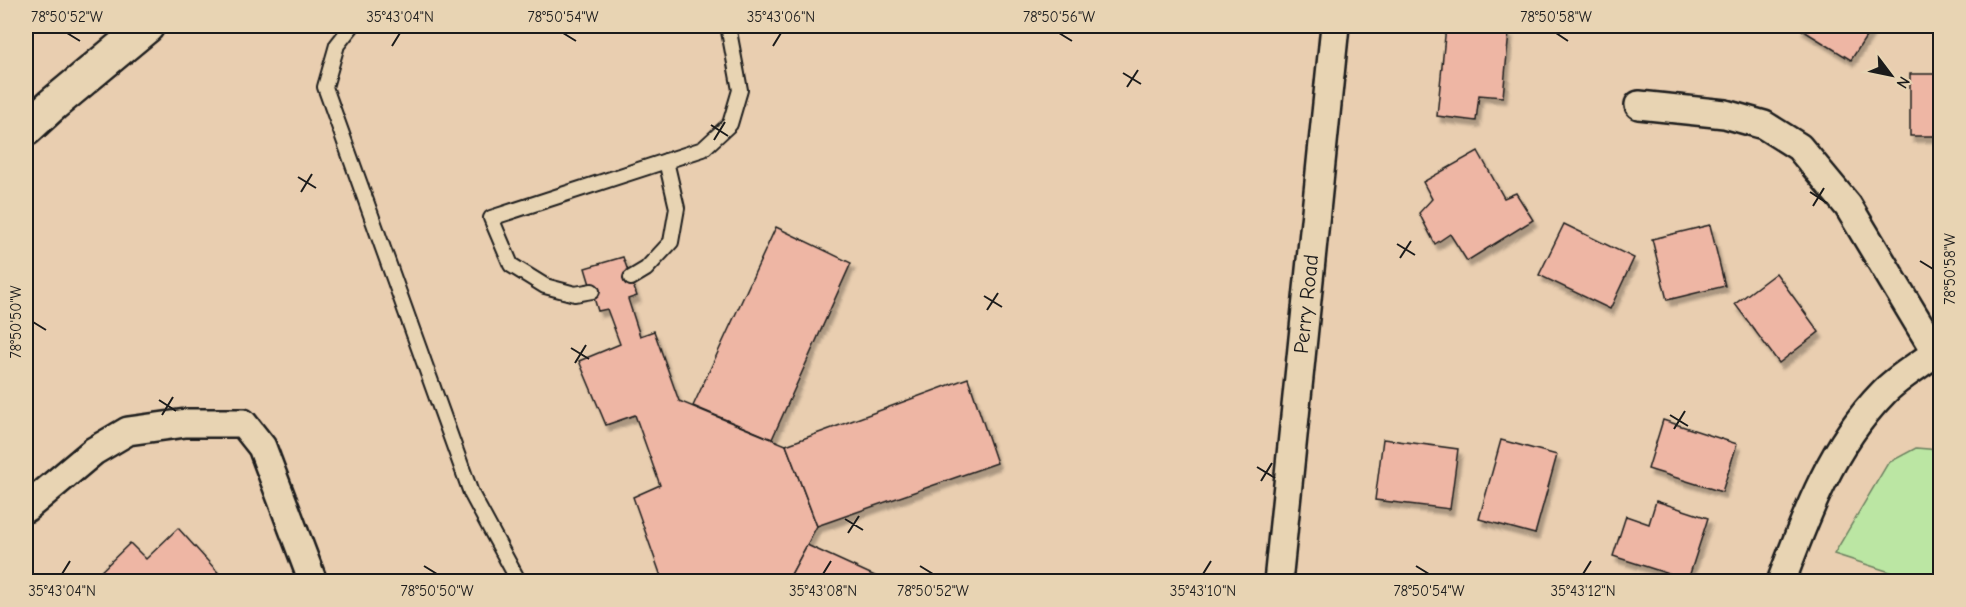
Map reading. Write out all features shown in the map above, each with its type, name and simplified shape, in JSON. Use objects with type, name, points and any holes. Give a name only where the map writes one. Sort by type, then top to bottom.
[{"type":"street","points":[[26,129],[147,26]]},
{"type":"street","name":"Perry Road","points":[[1278,582],[1335,26]]},
{"type":"street","points":[[1640,105],[1725,114],[1764,125],[1799,147],[1848,206],[1939,354],[1883,393],[1844,441],[1815,497],[1781,582]]},
{"type":"street","points":[[26,508],[94,452],[128,431],[186,423],[243,423],[262,447],[313,582]]},
{"type":"lane","points":[[352,26],[337,45],[325,87],[471,493],[519,582]]},
{"type":"lane","points":[[592,291],[575,294],[545,286],[511,265],[491,218],[703,149],[730,124],[740,90],[728,26]]},
{"type":"lane","points":[[631,278],[646,269],[671,242],[677,208],[666,161]]},
{"type":"green space","points":[[1916,448],[1940,450],[1940,581],[1918,581],[1834,554],[1888,463]]},
{"type":"building","points":[[1446,26],[1509,32],[1503,97],[1479,95],[1476,121],[1437,116]]},
{"type":"building","points":[[1801,26],[1873,26],[1851,60],[1799,28]]},
{"type":"building","points":[[1910,74],[1940,74],[1940,136],[1910,136]]},
{"type":"building","points":[[1478,151],[1504,198],[1516,193],[1533,220],[1467,261],[1450,234],[1435,244],[1419,213],[1432,199],[1423,182]]},
{"type":"building","points":[[1564,224],[1634,258],[1610,309],[1539,275]]},
{"type":"building","points":[[1710,225],[1725,286],[1667,300],[1652,239]]},
{"type":"building","points":[[776,227],[851,263],[772,439],[693,406]]},
{"type":"building","points":[[623,257],[637,296],[628,299],[640,336],[654,331],[679,401],[786,445],[817,526],[787,582],[663,582],[633,497],[660,485],[635,415],[606,425],[579,361],[620,344],[607,309],[598,311],[585,268]]},
{"type":"building","points":[[1776,273],[1819,332],[1779,363],[1735,304]]},
{"type":"building","points":[[968,378],[997,463],[817,526],[786,445]]},
{"type":"building","points":[[1663,420],[1737,444],[1722,492],[1648,469]]},
{"type":"building","points":[[1383,439],[1458,449],[1450,509],[1375,500]]},
{"type":"building","points":[[1501,440],[1557,455],[1535,534],[1479,519]]},
{"type":"building","points":[[1656,501],[1708,518],[1688,580],[1613,556],[1626,516],[1649,524]]},
{"type":"building","points":[[178,528],[224,579],[222,582],[90,582],[130,543],[146,559]]},
{"type":"building","points":[[807,545],[888,582],[787,582]]}]
